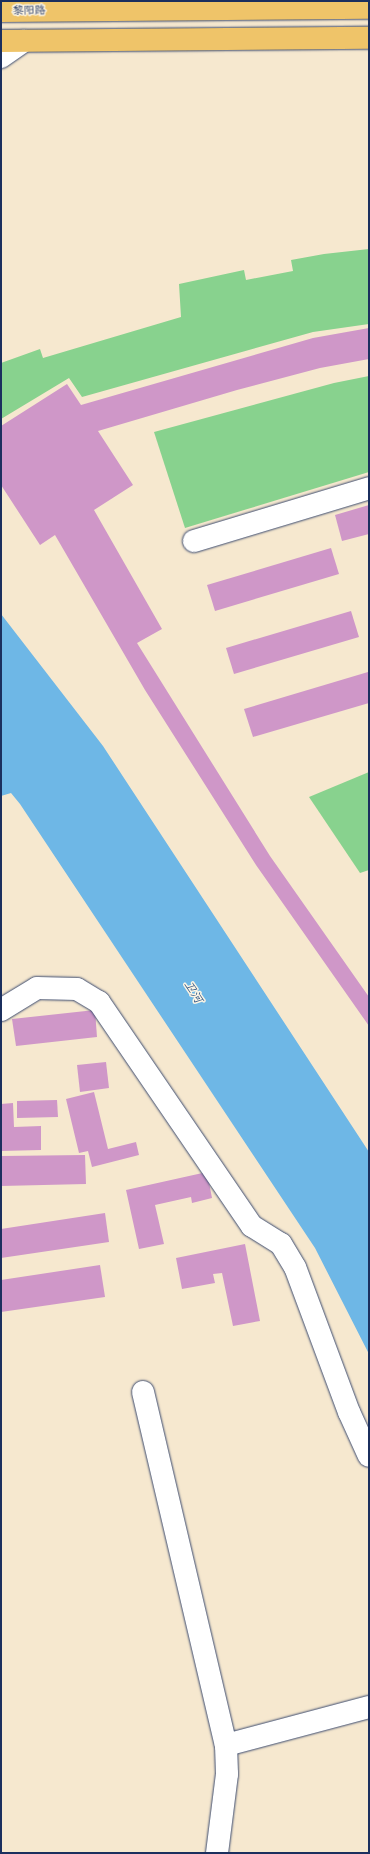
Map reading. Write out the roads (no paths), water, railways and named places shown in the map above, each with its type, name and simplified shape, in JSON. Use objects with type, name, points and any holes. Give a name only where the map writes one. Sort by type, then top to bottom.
[{"type":"main road","name":"黎阳路","points":[[1,11],[23,6],[369,8]]},
{"type":"main road","points":[[1,41],[369,38]]},
{"type":"street","points":[[1,57],[24,41]]},
{"type":"street","points":[[194,540],[369,488]]},
{"type":"street","points":[[1,1010],[36,988],[77,989],[99,1002],[252,1226],[281,1244],[294,1267],[349,1412],[369,1456]]},
{"type":"street","points":[[143,1392],[226,1745],[227,1774],[217,1853]]},
{"type":"street","points":[[226,1745],[369,1709]]},
{"type":"water","name":"卫河","points":[[1,614],[103,746],[369,1152],[369,1354],[315,1248],[20,804],[11,793],[1,796]]}]
